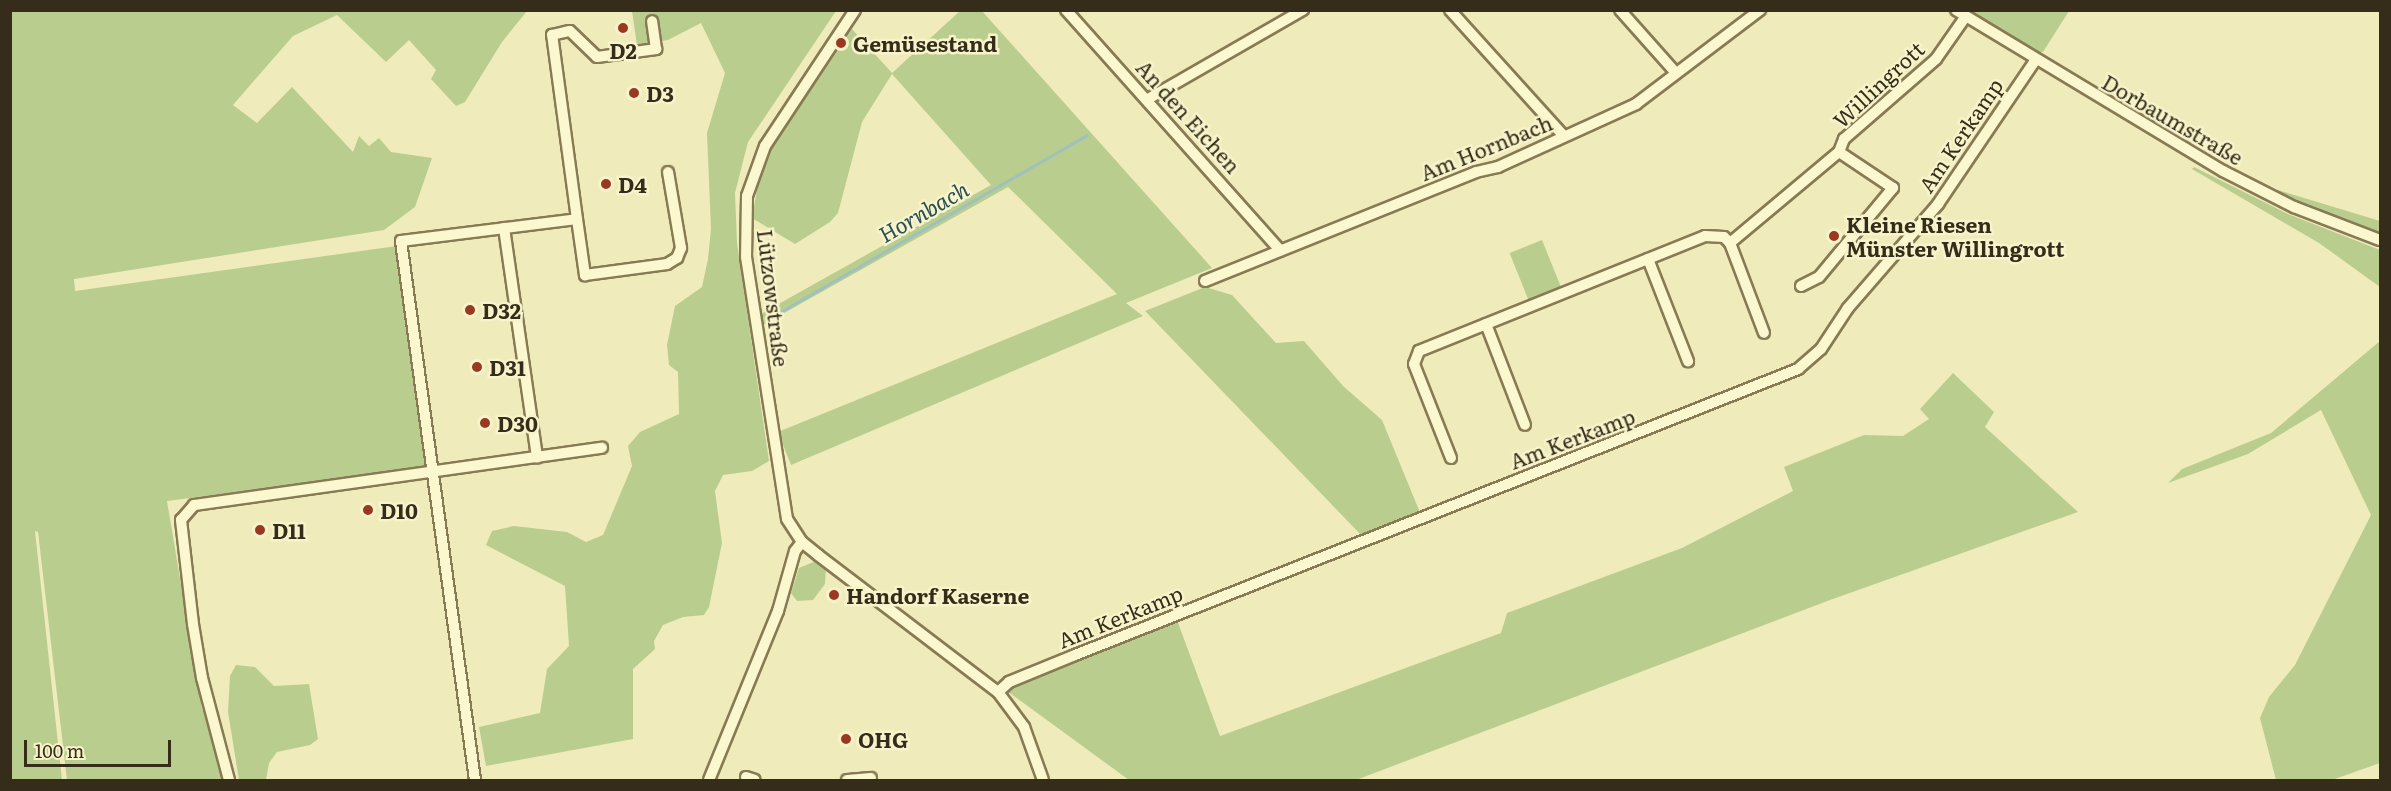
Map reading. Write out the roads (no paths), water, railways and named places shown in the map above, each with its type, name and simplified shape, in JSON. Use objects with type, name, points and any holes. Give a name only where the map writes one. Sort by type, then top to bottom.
[{"type":"street","name":"Lützowstraße","points":[[855,10],[765,146],[753,176],[745,214],[746,257],[783,505],[787,519],[802,542],[998,692],[1024,727],[1043,780]]},
{"type":"street","points":[[1148,99],[1303,10]]},
{"type":"street","points":[[1450,10],[1564,136]]},
{"type":"street","points":[[1620,10],[1676,73]]},
{"type":"street","name":"Am Hornbach","points":[[1205,281],[1498,166],[1636,104],[1760,10]]},
{"type":"street","name":"An den Eichen","points":[[1068,11],[1280,250]]},
{"type":"street","name":"Dorbaumstraße","points":[[1961,13],[2223,171],[2294,207],[2380,240]]},
{"type":"street","name":"Willingrott","points":[[1730,243],[1839,152],[1844,139],[1936,59],[1961,13]]},
{"type":"street","points":[[652,21],[656,49],[597,57],[570,31],[552,35],[585,275],[667,264],[677,258],[681,248],[668,172]]},
{"type":"street","name":"Am Kerkamp","points":[[998,692],[1009,682],[1075,655],[1798,369],[1821,349],[1848,308],[1938,204],[2036,59]]},
{"type":"street","name":"Willingrott","points":[[1801,286],[1819,277],[1893,188],[1839,152]]},
{"type":"street","points":[[475,780],[435,474],[401,241],[577,219]]},
{"type":"street","points":[[504,228],[537,458]]},
{"type":"street","points":[[1451,458],[1414,357],[1419,351],[1705,236],[1724,237],[1730,243],[1764,333]]},
{"type":"street","points":[[1648,259],[1688,361]]},
{"type":"street","points":[[1486,324],[1525,425]]},
{"type":"street","points":[[229,780],[202,678],[181,520],[194,505],[435,474],[602,448]]},
{"type":"street","points":[[709,780],[778,611],[795,551],[802,542]]},
{"type":"street","points":[[847,780],[871,778]]},
{"type":"waterway","name":"Hornbach","points":[[775,315],[1087,135]]},
{"type":"place","name":"D2","points":[[623,28]]},
{"type":"place","name":"Gemüsestand","points":[[841,43]]},
{"type":"place","name":"D3","points":[[634,93]]},
{"type":"place","name":"D4","points":[[606,184]]},
{"type":"place","name":"Kleine Riesen Münster Willingrott","points":[[1834,236]]},
{"type":"place","name":"D32","points":[[470,310]]},
{"type":"place","name":"D31","points":[[477,367]]},
{"type":"place","name":"D30","points":[[485,423]]},
{"type":"place","name":"D10","points":[[368,510]]},
{"type":"place","name":"D11","points":[[260,530]]},
{"type":"place","name":"Handorf Kaserne","points":[[834,595]]},
{"type":"place","name":"OHG","points":[[846,739]]}]
